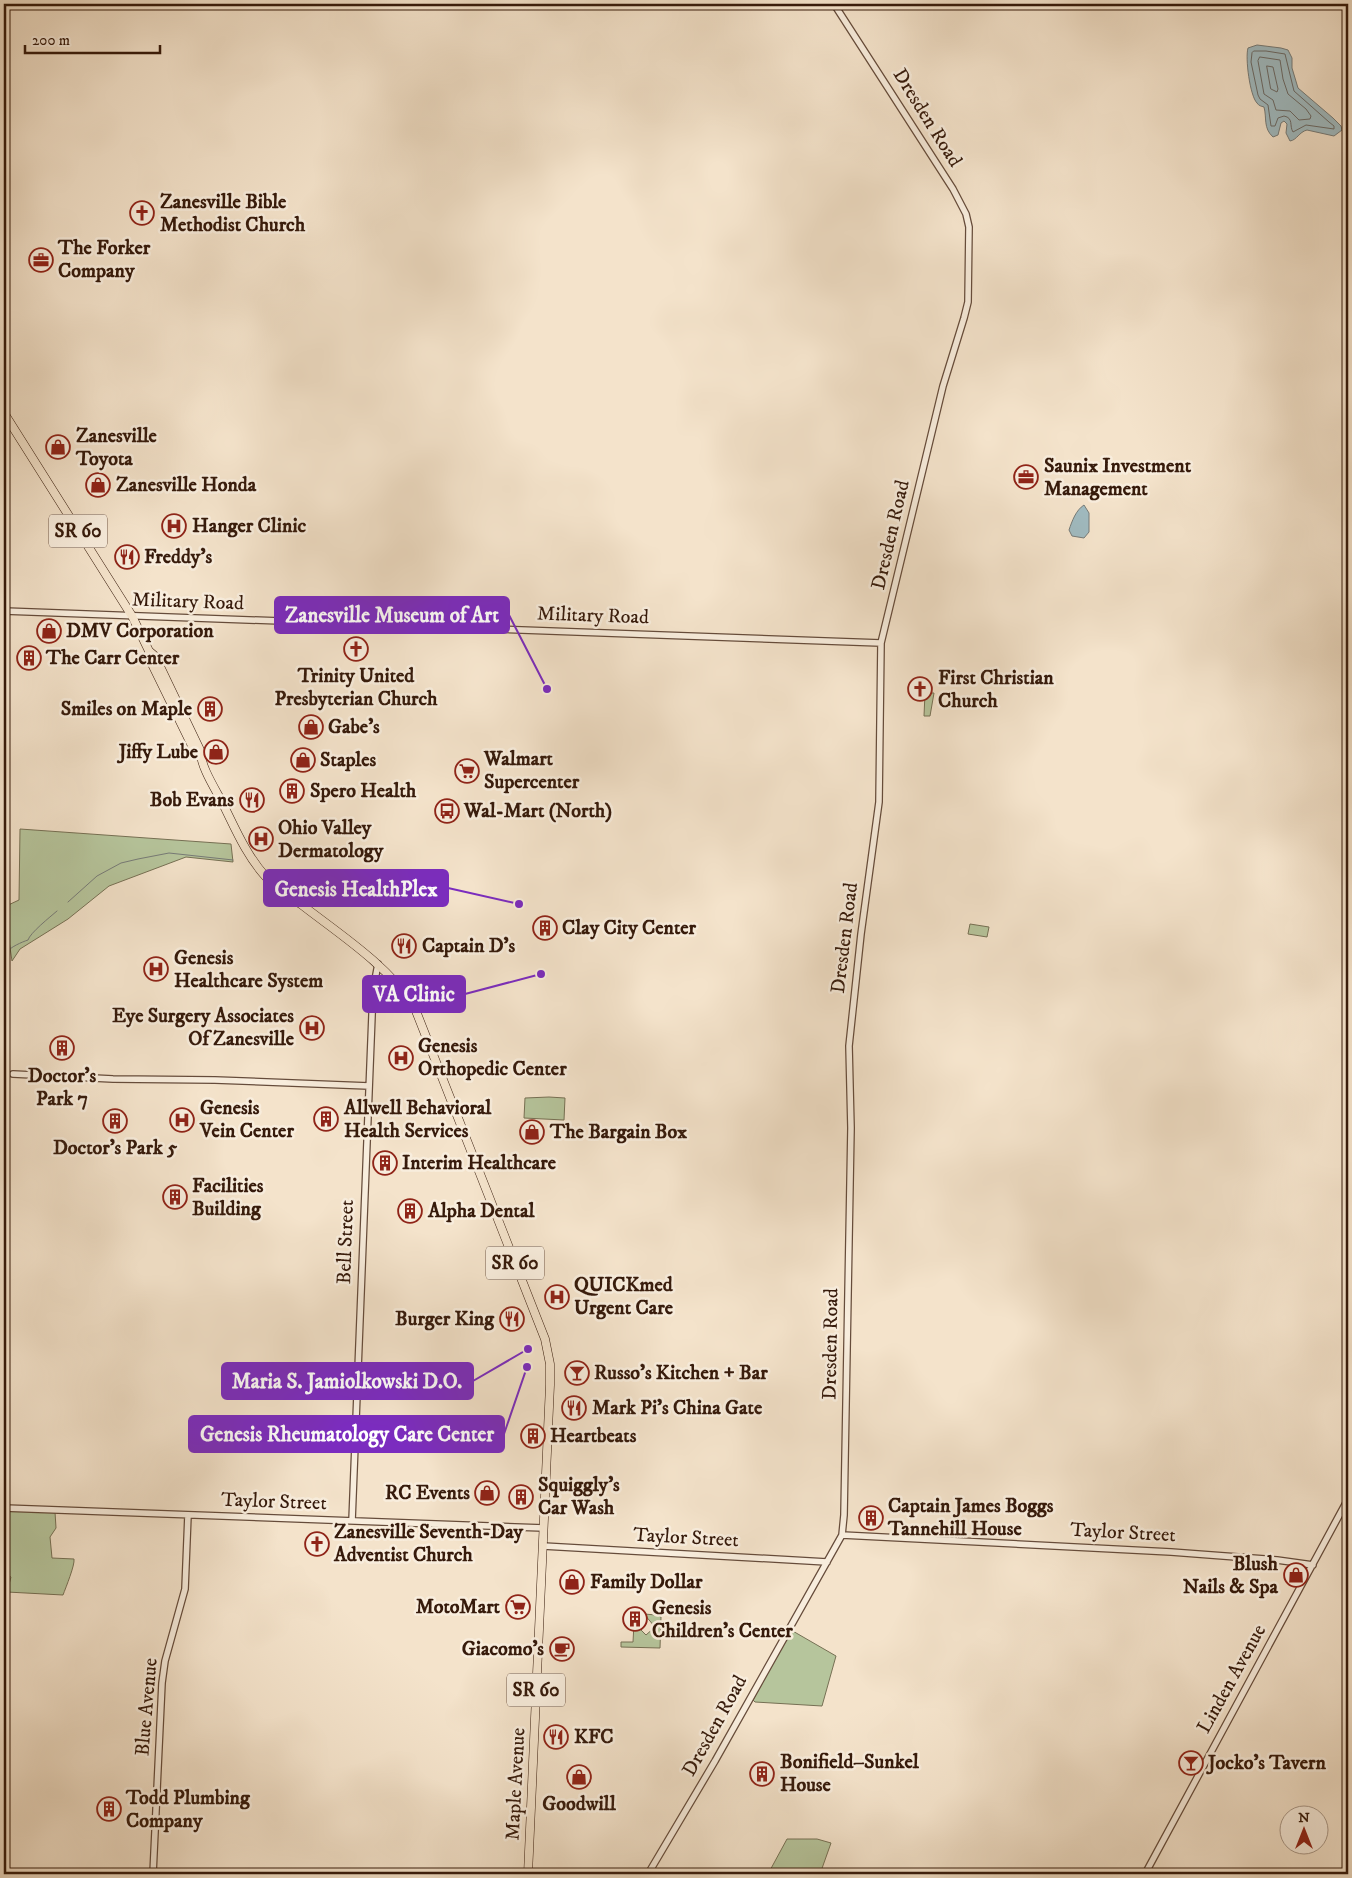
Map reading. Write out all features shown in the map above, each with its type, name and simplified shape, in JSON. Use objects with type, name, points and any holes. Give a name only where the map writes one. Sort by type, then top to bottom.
[{"type":"main road","name":"Maple Avenue","points":[[4,413],[132,616],[149,651],[155,656],[200,750],[200,757],[244,848],[259,869],[273,883],[378,964],[395,980],[410,1000],[420,1020],[547,1345],[550,1383],[528,1874]]},
{"type":"street","name":"Dresden Road","points":[[648,1874],[715,1761],[842,1535],[844,1515],[851,1128],[849,1053],[860,934],[879,802],[882,643],[943,386],[965,314],[969,290],[970,232],[966,214],[953,189],[834,4]]},
{"type":"street","name":"Military Road","points":[[4,611],[882,643]]},
{"type":"street","name":"Bell Street","points":[[352,1521],[373,985],[378,964]]},
{"type":"street","points":[[373,985],[381,980],[395,980]]},
{"type":"street","points":[[13,1074],[369,1086]]},
{"type":"street","name":"Linden Avenue","points":[[1145,1874],[1348,1499]]},
{"type":"street","name":"Taylor Street","points":[[4,1508],[544,1528]]},
{"type":"street","name":"Blue Avenue","points":[[153,1874],[162,1678],[167,1652],[185,1589],[188,1514]]},
{"type":"street","name":"Taylor Street","points":[[842,1535],[1171,1552],[1313,1564]]},
{"type":"street","name":"Taylor Street","points":[[543,1546],[827,1562]]},
{"type":"green space","points":[[925,693],[934,693],[930,716],[924,716]]},
{"type":"green space","points":[[20,829],[231,844],[233,862],[186,857],[109,886],[68,919],[20,949],[12,961],[4,907],[19,900]]},
{"type":"green space","points":[[970,924],[989,927],[987,937],[968,934]]},
{"type":"green space","points":[[525,1098],[565,1098],[564,1120],[524,1118]]},
{"type":"green space","points":[[4,1510],[55,1512],[56,1528],[50,1537],[52,1558],[74,1559],[72,1571],[63,1595],[7,1592],[11,1577],[4,1574]]},
{"type":"green space","points":[[657,1606],[662,1606],[661,1614],[659,1614],[661,1617],[660,1648],[621,1647],[621,1642],[633,1642],[634,1623],[646,1635],[655,1627],[644,1614],[656,1615]]},
{"type":"green space","points":[[791,1630],[836,1656],[822,1706],[755,1702],[753,1700]]},
{"type":"green space","points":[[787,1839],[817,1839],[831,1843],[820,1874],[768,1874]]},
{"type":"water","points":[[1257,45],[1288,50],[1292,58],[1292,68],[1298,88],[1333,118],[1341,126],[1342,130],[1334,136],[1307,130],[1290,141],[1286,133],[1287,124],[1284,121],[1281,123],[1278,135],[1273,137],[1270,134],[1264,107],[1259,105],[1254,99],[1249,77],[1248,48]]},
{"type":"water","points":[[1084,505],[1089,513],[1089,532],[1084,538],[1072,536],[1069,530],[1071,523]]},
{"type":"waterway","points":[[68,902],[97,876],[121,863],[169,853],[233,860]]},
{"type":"waterway","points":[[4,961],[8,951],[28,940],[36,929],[57,911]]},
{"type":"railway","points":[[1346,1874],[1348,1852]]},
{"type":"place","name":"Zanesville Bible Methodist Church","points":[[142,213]]},
{"type":"place","name":"The Forker Company","points":[[41,260]]},
{"type":"place","name":"Zanesville Toyota","points":[[58,447]]},
{"type":"place","name":"Saunix Investment Management","points":[[1026,477]]},
{"type":"place","name":"Zanesville Honda","points":[[98,485]]},
{"type":"place","name":"Hanger Clinic","points":[[174,526]]},
{"type":"place","name":"Freddy's","points":[[127,557]]},
{"type":"place","name":"DMV Corporation","points":[[49,631]]},
{"type":"place","name":"Trinity United Presbyterian Church","points":[[356,649]]},
{"type":"place","name":"The Carr Center","points":[[29,658]]},
{"type":"place","name":"Zanesville Museum of Art","points":[[547,689]]},
{"type":"place","name":"First Christian Church","points":[[920,689]]},
{"type":"place","name":"Smiles on Maple","points":[[210,709]]},
{"type":"place","name":"Gabe's","points":[[311,727]]},
{"type":"place","name":"Jiffy Lube","points":[[216,752]]},
{"type":"place","name":"Staples","points":[[303,760]]},
{"type":"place","name":"Walmart Supercenter","points":[[467,771]]},
{"type":"place","name":"Spero Health","points":[[292,791]]},
{"type":"place","name":"Bob Evans","points":[[252,800]]},
{"type":"place","name":"Wal-Mart (North)","points":[[447,811]]},
{"type":"place","name":"Ohio Valley Dermatology","points":[[261,839]]},
{"type":"place","name":"Genesis HealthPlex","points":[[519,904]]},
{"type":"place","name":"Clay City Center","points":[[545,928]]},
{"type":"place","name":"Captain D's","points":[[404,946]]},
{"type":"place","name":"Genesis Healthcare System","points":[[156,969]]},
{"type":"place","name":"VA Clinic","points":[[541,974]]},
{"type":"place","name":"Eye Surgery Associates Of Zanesville","points":[[312,1028]]},
{"type":"place","name":"Doctor's Park 7","points":[[62,1048]]},
{"type":"place","name":"Genesis Orthopedic Center","points":[[401,1058]]},
{"type":"place","name":"Allwell Behavioral Health Services","points":[[326,1119]]},
{"type":"place","name":"Genesis Vein Center","points":[[182,1120]]},
{"type":"place","name":"Doctor's Park 5","points":[[115,1121]]},
{"type":"place","name":"The Bargain Box","points":[[532,1132]]},
{"type":"place","name":"Interim Healthcare","points":[[385,1163]]},
{"type":"place","name":"Facilities Building","points":[[175,1197]]},
{"type":"place","name":"Alpha Dental","points":[[410,1211]]},
{"type":"place","name":"QUICKmed Urgent Care","points":[[557,1297]]},
{"type":"place","name":"Burger King","points":[[512,1319]]},
{"type":"place","name":"Maria S. Jamiolkowski D.O.","points":[[528,1349]]},
{"type":"place","name":"Genesis Rheumatology Care Center","points":[[527,1367]]},
{"type":"place","name":"Russo's Kitchen + Bar","points":[[577,1373]]},
{"type":"place","name":"Mark Pi's China Gate","points":[[574,1408]]},
{"type":"place","name":"Heartbeats","points":[[533,1436]]},
{"type":"place","name":"RC Events","points":[[487,1493]]},
{"type":"place","name":"Squiggly's Car Wash","points":[[521,1497]]},
{"type":"place","name":"Captain James Boggs Tannehill House","points":[[871,1518]]},
{"type":"place","name":"Zanesville Seventh-Day Adventist Church","points":[[317,1544]]},
{"type":"place","name":"Blush Nails & Spa","points":[[1296,1575]]},
{"type":"place","name":"Family Dollar","points":[[572,1582]]},
{"type":"place","name":"MotoMart","points":[[518,1607]]},
{"type":"place","name":"Genesis Children's Center","points":[[635,1619]]},
{"type":"place","name":"Giacomo's","points":[[562,1649]]},
{"type":"place","name":"KFC","points":[[556,1737]]},
{"type":"place","name":"Jocko's Tavern","points":[[1191,1763]]},
{"type":"place","name":"Bonifield–Sunkel House","points":[[762,1774]]},
{"type":"place","name":"Goodwill","points":[[579,1777]]},
{"type":"place","name":"Todd Plumbing Company","points":[[109,1809]]}]
